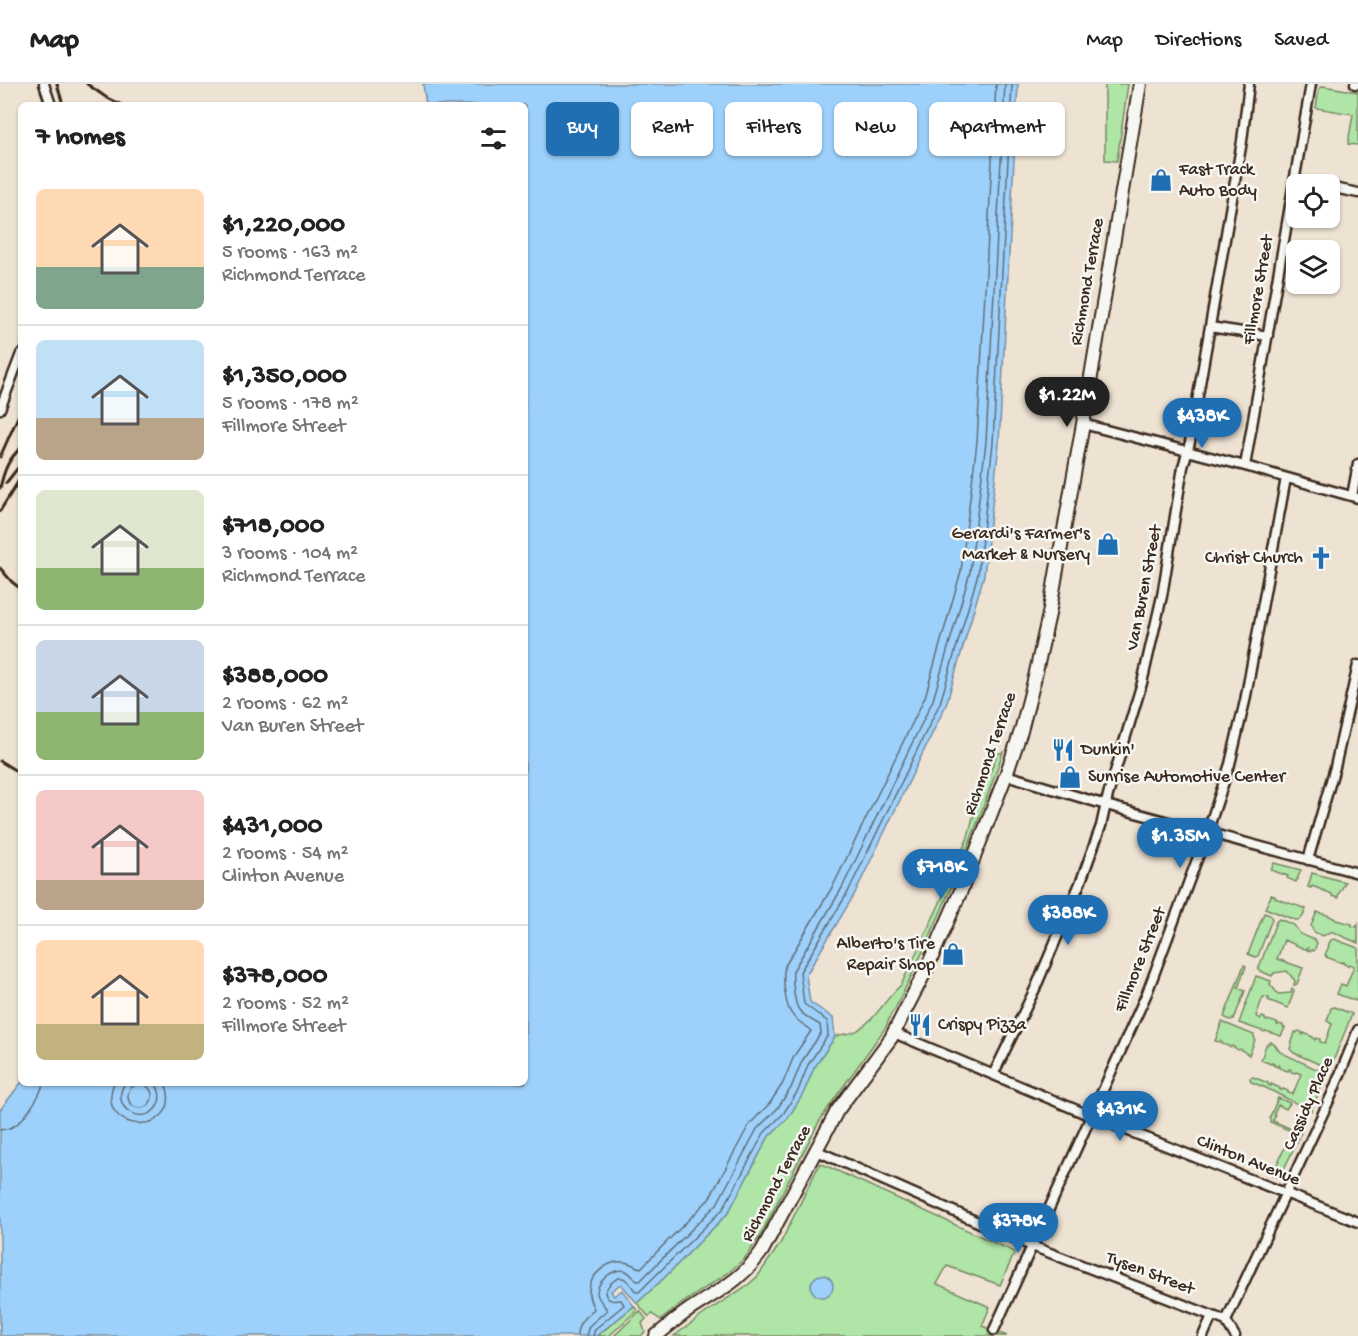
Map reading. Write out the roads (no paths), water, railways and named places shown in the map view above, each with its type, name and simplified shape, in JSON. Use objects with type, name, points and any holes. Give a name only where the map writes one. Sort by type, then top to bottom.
[{"type":"main road","name":"Richmond Terrace","points":[[656,1336],[690,1310],[737,1280],[765,1245],[841,1104],[894,1033],[949,919],[1006,775],[1026,713],[1044,640],[1140,84]]},
{"type":"street","points":[[44,84],[50,102]]},
{"type":"street","name":"Van Buren Street","points":[[993,1075],[1035,989],[1097,837],[1142,683],[1162,596],[1183,467],[1188,452],[1242,141],[1249,84]]},
{"type":"street","name":"Fillmore Street","points":[[1296,174],[1311,84]]},
{"type":"street","points":[[1340,189],[1358,193]]},
{"type":"street","name":"Fillmore Street","points":[[1245,466],[1287,228]]},
{"type":"street","points":[[1210,327],[1268,336]]},
{"type":"street","points":[[0,409],[18,362]]},
{"type":"street","points":[[1083,424],[1355,497],[1358,464]]},
{"type":"street","name":"Fillmore Street","points":[[994,1330],[1147,993],[1208,833],[1230,764],[1245,701],[1286,478]]},
{"type":"street","points":[[1308,860],[1335,767],[1358,665]]},
{"type":"street","points":[[1006,775],[1106,805],[1358,873]]},
{"type":"street","name":"Cassidy Place","points":[[1226,1321],[1332,1094],[1358,1030]]},
{"type":"street","name":"Clinton Avenue","points":[[894,1033],[1091,1116],[1358,1222]]},
{"type":"street","name":"Tysen Street","points":[[815,1150],[1032,1246],[1226,1321]]},
{"type":"street","points":[[1203,1336],[1212,1316]]},
{"type":"street","points":[[1226,1321],[1235,1336]]},
{"type":"water","points":[[423,84],[1018,84],[1017,102],[929,102],[929,156],[1014,156],[999,444],[984,575],[946,705],[854,895],[806,975],[810,1002],[833,1018],[835,1037],[814,1068],[803,1094],[788,1118],[769,1136],[728,1213],[637,1303],[621,1284],[611,1291],[614,1296],[622,1290],[634,1306],[596,1336],[0,1336],[0,1110],[19,1086],[528,1086],[528,102],[426,102]]},
{"type":"water","points":[[818,1275],[826,1275],[833,1282],[833,1290],[826,1297],[818,1297],[811,1290],[811,1282]]},
{"type":"railway","points":[[57,84],[62,102]]},
{"type":"railway","points":[[87,84],[116,102]]},
{"type":"railway","points":[[0,457],[18,417]]},
{"type":"railway","points":[[0,488],[7,466],[18,451]]},
{"type":"railway","points":[[6,483],[18,468]]},
{"type":"railway","points":[[0,511],[18,482]]},
{"type":"railway","points":[[0,568],[18,587]]},
{"type":"railway","points":[[0,761],[18,772]]},
{"type":"place","name":"Fast Track Auto Body","points":[[1161,180]]},
{"type":"place","name":"Gerardi's Farmer's Market & Nursery","points":[[1108,544]]},
{"type":"place","name":"Christ Church","points":[[1321,558]]},
{"type":"place","name":"Dunkin'","points":[[1063,750]]},
{"type":"place","name":"Sunrise Automotive Center","points":[[1070,777]]},
{"type":"place","name":"Alberto's Tire Repair Shop","points":[[953,954]]},
{"type":"place","name":"Crispy Pizza","points":[[920,1025]]}]
